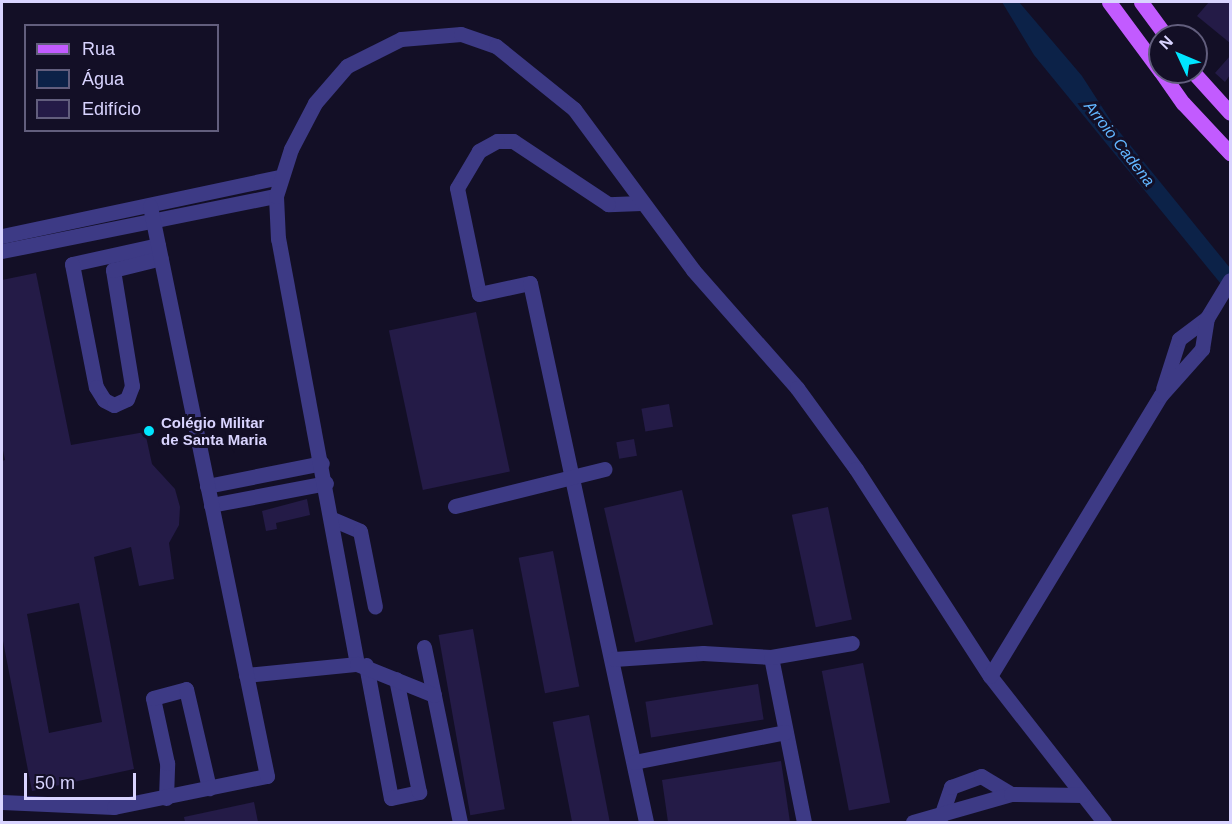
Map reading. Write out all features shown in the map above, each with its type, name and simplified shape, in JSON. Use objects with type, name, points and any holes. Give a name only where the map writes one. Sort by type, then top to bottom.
[{"type":"main road","points":[[1109,2],[1148,55]]},
{"type":"main road","points":[[1141,2],[1157,24]]},
{"type":"main road","points":[[1169,84],[1182,103],[1230,153]]},
{"type":"main road","points":[[1204,84],[1230,113]]},
{"type":"lane","points":[[396,679],[419,792],[391,798],[332,519],[278,239],[276,196],[279,177],[315,103],[347,66],[401,39],[461,34],[496,46],[550,87],[574,109],[641,202],[797,388],[856,470],[990,676],[1104,822]]},
{"type":"lane","points":[[641,202],[608,204],[513,141],[496,141],[479,151],[457,188],[479,294],[530,283],[575,476],[646,822]]},
{"type":"lane","points":[[2,251],[279,177]]},
{"type":"lane","points":[[2,236],[276,196]]},
{"type":"lane","points":[[2,802],[114,807],[267,776],[151,213]]},
{"type":"lane","points":[[159,252],[113,270],[132,386],[127,399],[114,405],[104,400],[96,387],[72,264],[159,252]]},
{"type":"lane","points":[[990,676],[1161,395],[1202,349],[1207,318],[1230,280]]},
{"type":"lane","points":[[1161,395],[1179,339],[1207,318]]},
{"type":"lane","points":[[207,486],[322,463]]},
{"type":"lane","points":[[455,506],[605,469]]},
{"type":"lane","points":[[211,505],[326,483]]},
{"type":"lane","points":[[332,519],[360,531],[375,607]]},
{"type":"lane","points":[[614,659],[703,652],[771,657],[852,643]]},
{"type":"lane","points":[[424,648],[459,822]]},
{"type":"lane","points":[[771,657],[804,822]]},
{"type":"lane","points":[[246,675],[362,664],[434,695]]},
{"type":"lane","points":[[166,798],[167,763],[153,698],[186,689],[209,788]]},
{"type":"lane","points":[[634,762],[786,732]]},
{"type":"lane","points":[[941,816],[951,787],[981,776],[1011,795]]},
{"type":"lane","points":[[913,822],[1011,795],[1083,795]]},
{"type":"water","name":"Arroio Cadena","points":[[1002,2],[1019,2],[1082,76],[1113,124],[1230,268],[1230,295],[1034,55]]},
{"type":"building","points":[[1209,2],[1230,2],[1230,43],[1208,24],[1197,16]]},
{"type":"building","points":[[1230,56],[1230,75],[1225,82],[1215,73]]},
{"type":"building","points":[[36,273],[71,445],[145,432],[152,464],[175,489],[180,507],[179,525],[169,543],[174,579],[139,586],[131,547],[94,557],[134,769],[32,791],[2,636],[2,461],[5,460],[2,446],[2,280]],"holes":[[[79,603],[102,722],[49,733],[27,614]]]},
{"type":"building","points":[[476,312],[510,471],[423,490],[389,331]]},
{"type":"building","points":[[669,404],[673,427],[645,432],[641,409]]},
{"type":"building","points":[[634,439],[637,456],[619,459],[616,442]]},
{"type":"building","points":[[682,490],[713,624],[635,642],[604,508]]},
{"type":"building","points":[[307,499],[310,515],[276,523],[277,529],[266,531],[262,511]]},
{"type":"building","points":[[828,507],[852,619],[816,627],[792,515]]},
{"type":"building","points":[[553,551],[579,686],[545,693],[519,558]]},
{"type":"building","points":[[473,629],[505,809],[470,815],[439,635]]},
{"type":"building","points":[[863,663],[890,802],[849,810],[822,671]]},
{"type":"building","points":[[758,684],[764,720],[651,737],[645,702]]},
{"type":"building","points":[[589,715],[610,822],[572,822],[553,722]]},
{"type":"building","points":[[781,761],[790,822],[668,822],[662,780]]},
{"type":"building","points":[[254,802],[258,822],[185,822],[184,817]]},
{"type":"place","name":"Colégio Militar de Santa Maria","points":[[149,431]]}]
